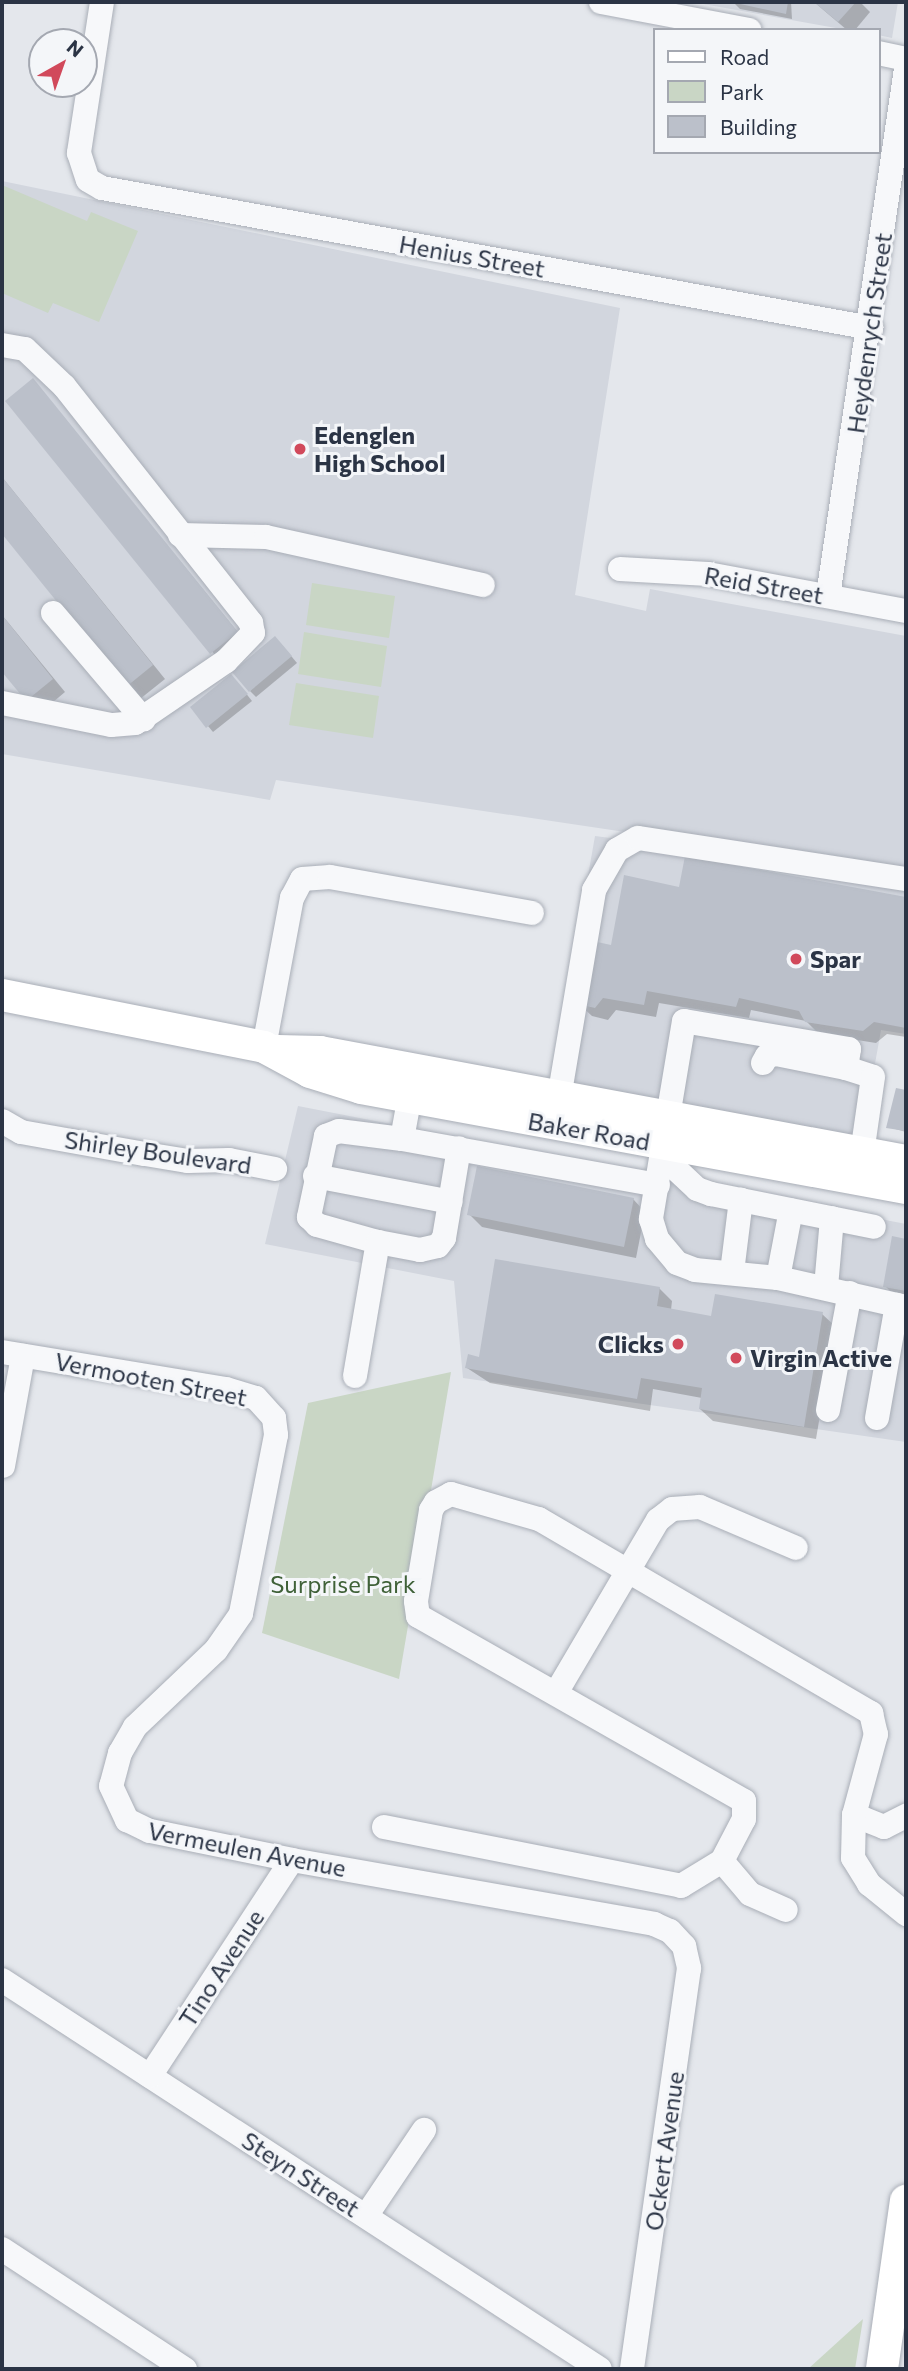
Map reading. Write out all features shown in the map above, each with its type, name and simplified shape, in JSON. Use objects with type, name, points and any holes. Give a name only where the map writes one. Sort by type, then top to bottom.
[{"type":"main road","name":"Baker Road","points":[[2,995],[271,1049],[320,1052],[412,1085],[906,1188]]},
{"type":"main road","name":"Baker Road","points":[[412,1085],[559,1098],[667,1140],[862,1153],[906,1161]]},
{"type":"main road","points":[[882,2369],[906,2202]]},
{"type":"street","name":"Henius Street","points":[[102,2],[79,153],[81,168],[88,180],[102,188],[127,195],[871,328]]},
{"type":"street","points":[[601,2],[710,12],[745,28]]},
{"type":"street","points":[[880,53],[906,59]]},
{"type":"street","name":"Heydenrych Street","points":[[828,596],[871,328],[906,69]]},
{"type":"street","points":[[2,345],[22,348],[38,359],[251,623],[253,633],[226,661],[144,720],[111,725],[2,703]]},
{"type":"street","points":[[180,535],[266,537],[483,585]]},
{"type":"street","name":"Reid Street","points":[[620,569],[708,574],[906,611]]},
{"type":"street","points":[[53,613],[144,720]]},
{"type":"street","points":[[559,1098],[594,890],[617,850],[638,838],[906,879]]},
{"type":"street","points":[[271,1049],[292,898],[302,879],[330,877],[532,913]]},
{"type":"street","points":[[846,1068],[849,1049],[684,1021],[667,1140],[650,1226],[665,1251],[684,1267],[778,1278],[902,1306],[877,1418]]},
{"type":"street","points":[[763,1063],[767,1056],[776,1054],[846,1068],[873,1077],[862,1153]]},
{"type":"street","points":[[402,1139],[412,1085]]},
{"type":"street","name":"Shirley Boulevard","points":[[2,1121],[21,1132],[108,1147],[275,1169]]},
{"type":"street","points":[[459,1147],[451,1202],[438,1246],[420,1250],[378,1242],[313,1222],[308,1213],[321,1142],[331,1132],[459,1147],[658,1185]]},
{"type":"street","points":[[667,1140],[697,1189],[874,1227]]},
{"type":"street","points":[[315,1176],[451,1202]]},
{"type":"street","points":[[732,1272],[741,1200]]},
{"type":"street","points":[[778,1278],[791,1210]]},
{"type":"street","points":[[825,1287],[832,1218]]},
{"type":"street","points":[[355,1376],[378,1242]]},
{"type":"street","points":[[828,1410],[850,1293]]},
{"type":"street","points":[[3,1466],[13,1354]]},
{"type":"street","name":"Vermooten Street","points":[[13,1354],[250,1395],[270,1410],[276,1436]]},
{"type":"street","name":"Vermeulen Avenue","points":[[276,1436],[240,1614],[216,1650],[135,1727],[120,1753],[111,1786],[119,1811],[139,1828],[292,1860],[617,1916],[654,1924],[676,1936]]},
{"type":"street","points":[[384,1827],[681,1886],[722,1861],[744,1819],[744,1801],[418,1616],[415,1607],[433,1506],[451,1494],[539,1519],[629,1569],[871,1713],[876,1734],[854,1815],[856,1867],[906,1914]]},
{"type":"street","points":[[556,1693],[658,1520],[683,1505],[729,1517],[796,1548]]},
{"type":"street","points":[[854,1815],[884,1827],[906,1816]]},
{"type":"street","name":"Tino Avenue","points":[[150,2076],[292,1860]]},
{"type":"street","points":[[722,1861],[750,1895],[786,1910]]},
{"type":"street","name":"Ockert Avenue","points":[[632,2369],[689,1968],[676,1936]]},
{"type":"street","name":"Steyn Street","points":[[2,1980],[600,2369]]},
{"type":"street","points":[[366,2216],[424,2130]]},
{"type":"street","points":[[2,2249],[185,2369]]},
{"type":"shaded area","points":[[692,2],[898,2],[892,38],[880,35],[880,28],[836,28]]},
{"type":"shaded area","name":"Edenglen High School","points":[[2,181],[620,308],[575,595],[646,611],[650,589],[906,636],[906,874],[276,780],[270,800],[2,754]]},
{"type":"shaded area","points":[[595,836],[906,876],[906,1034],[881,1030],[862,1137],[552,1080]]},
{"type":"shaded area","points":[[298,1106],[906,1224],[906,1442],[463,1378],[454,1281],[265,1244]]},
{"type":"green space","points":[[2,185],[87,221],[91,212],[138,231],[99,322],[53,303],[48,313],[2,293]]},
{"type":"green space","points":[[312,583],[395,596],[389,638],[306,625]]},
{"type":"green space","points":[[304,632],[387,646],[381,687],[298,674]]},
{"type":"green space","points":[[296,683],[379,696],[373,738],[289,725]]},
{"type":"green space","name":"Surprise Park","points":[[451,1372],[399,1679],[262,1633],[308,1403]]},
{"type":"green space","points":[[863,2319],[855,2369],[808,2369]]},
{"type":"building","points":[[731,2],[788,2],[786,14]]},
{"type":"building","points":[[814,2],[856,2],[838,22]]},
{"type":"building","points":[[33,378],[238,632],[210,654],[5,401]]},
{"type":"building","points":[[2,477],[153,665],[126,687],[2,534]]},
{"type":"building","points":[[2,615],[53,679],[26,701],[2,672]]},
{"type":"building","points":[[275,636],[292,656],[249,692],[232,672]]},
{"type":"building","points":[[231,674],[248,694],[206,728],[190,707]]},
{"type":"building","points":[[685,856],[906,897],[906,1028],[874,1022],[863,1031],[805,1022],[799,1011],[739,998],[736,1007],[647,991],[644,1005],[603,998],[595,1008],[577,1004],[588,940],[611,945],[624,875],[679,887]]},
{"type":"building","points":[[896,1088],[906,1090],[906,1131],[886,1128]]},
{"type":"building","points":[[477,1166],[634,1198],[624,1247],[467,1215]]},
{"type":"building","points":[[892,1236],[906,1239],[906,1291],[883,1287]]},
{"type":"building","points":[[495,1259],[660,1287],[657,1306],[711,1316],[715,1294],[823,1312],[804,1427],[699,1409],[702,1388],[641,1378],[637,1399],[465,1368],[468,1354],[479,1357]]},
{"type":"place","name":"Edenglen High School","points":[[300,449]]},
{"type":"place","name":"Spar","points":[[796,959]]},
{"type":"place","name":"Clicks","points":[[678,1344]]},
{"type":"place","name":"Virgin Active","points":[[736,1358]]}]
